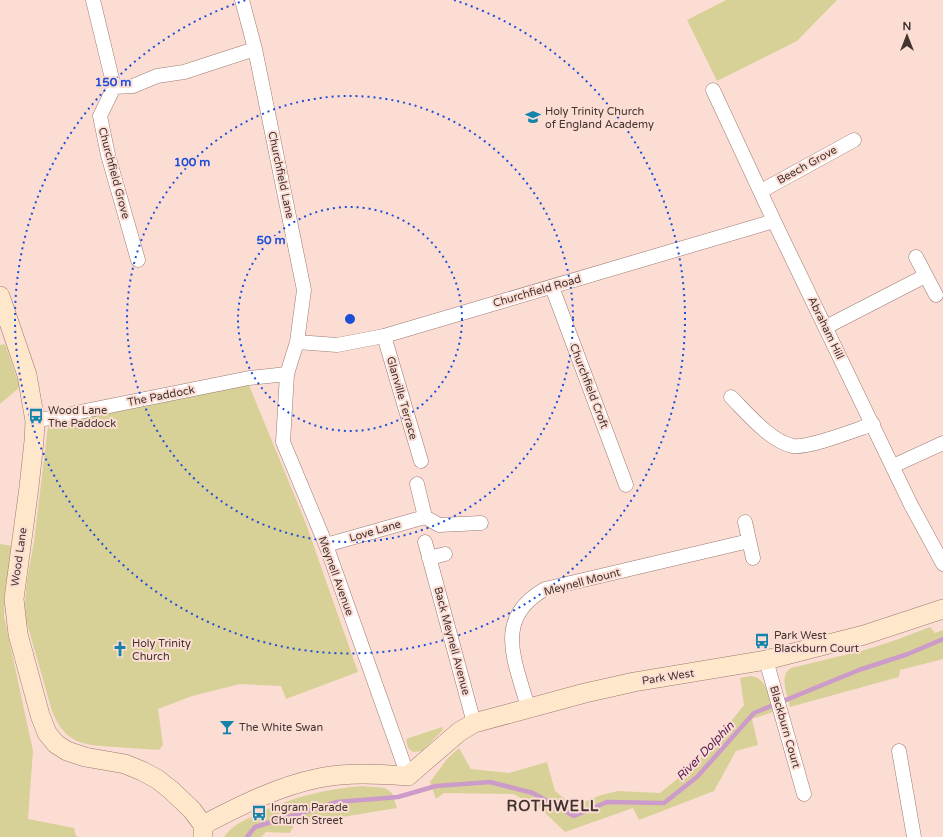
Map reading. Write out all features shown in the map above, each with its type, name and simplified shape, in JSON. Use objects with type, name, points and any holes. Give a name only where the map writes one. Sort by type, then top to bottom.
[{"type":"street","points":[[93,0],[114,87],[133,86],[157,76],[184,72],[255,49]]},
{"type":"street","name":"Churchfield Lane","points":[[242,0],[255,49],[304,290],[297,342],[287,374]]},
{"type":"street","name":"Churchfield Grove","points":[[114,87],[100,116],[108,155],[138,260]]},
{"type":"street","name":"Abraham Hill","points":[[714,90],[774,221],[911,505],[943,564]]},
{"type":"street","name":"Beech Grove","points":[[761,190],[854,140]]},
{"type":"street","name":"Churchfield Road","points":[[297,342],[337,345],[384,336],[774,221]]},
{"type":"street","points":[[916,257],[936,295]]},
{"type":"street","points":[[826,327],[925,276]]},
{"type":"street","name":"Churchfield Croft","points":[[552,287],[626,485]]},
{"type":"street","name":"Wood Lane","points":[[0,296],[27,375],[35,421],[29,487],[14,599],[18,634],[40,715],[47,733],[56,744],[67,752],[85,757],[125,764],[142,771],[169,788],[192,810],[203,831]]},
{"type":"street","name":"Glanville Terrace","points":[[384,336],[421,461]]},
{"type":"street","name":"The Paddock","points":[[35,421],[249,378],[287,374]]},
{"type":"street","name":"Meynell Avenue","points":[[287,374],[283,442],[326,545],[408,776]]},
{"type":"street","points":[[731,398],[774,437],[793,446],[808,445],[873,424]]},
{"type":"street","points":[[893,466],[943,443]]},
{"type":"street","points":[[417,484],[425,517],[439,525],[481,523]]},
{"type":"street","name":"Love Lane","points":[[326,545],[425,517]]},
{"type":"street","points":[[745,522],[753,558]]},
{"type":"street","name":"Meynell Mount","points":[[528,708],[511,639],[513,626],[518,614],[525,604],[534,596],[545,590],[749,541]]},
{"type":"street","name":"Back Meynell Avenue","points":[[425,542],[474,723]]},
{"type":"street","points":[[430,558],[445,554]]},
{"type":"street","name":"Park West","points":[[408,776],[432,757],[456,734],[474,723],[585,693],[627,684],[766,660],[864,635],[943,609]]},
{"type":"street","name":"Blackburn Court","points":[[766,660],[804,794]]},
{"type":"street","points":[[898,751],[914,837]]},
{"type":"street","points":[[203,831],[227,812],[256,799],[320,778],[340,775],[408,776]]},
{"type":"shaded area","points":[[726,0],[837,0],[797,41],[717,81],[687,20]]},
{"type":"shaded area","points":[[5,344],[20,387],[0,404],[0,345]]},
{"type":"shaded area","points":[[248,383],[305,521],[358,672],[286,699],[281,686],[240,684],[192,696],[158,709],[163,745],[159,750],[93,745],[76,741],[63,730],[52,711],[26,620],[25,604],[27,580],[34,541],[48,426]]},
{"type":"shaded area","points":[[0,544],[13,546],[5,589],[4,616],[33,751],[28,819],[74,828],[76,836],[79,837],[0,837]]},
{"type":"shaded area","points":[[930,627],[935,633],[943,630],[943,659],[900,670],[899,677],[790,707],[784,681],[787,671],[791,668],[865,650]]},
{"type":"shaded area","points":[[751,676],[757,678],[764,685],[769,695],[773,712],[752,719],[758,745],[736,751],[714,791],[639,820],[633,808],[565,832],[539,807],[513,794],[444,793],[436,799],[430,782],[447,759],[459,748],[471,769],[509,773],[547,762],[555,791],[574,806],[601,795],[618,791],[660,793],[698,762],[744,705],[740,678]]},
{"type":"shaded area","points":[[442,727],[443,730],[422,751],[413,752],[408,748],[406,739]]},
{"type":"shaded area","points":[[362,786],[385,788],[392,793],[397,808],[294,825],[290,833],[266,832],[261,837],[224,837],[231,829],[240,823],[285,802],[322,792]]},
{"type":"waterway","name":"River Dolphin","points":[[247,837],[255,827],[337,802],[398,797],[436,786],[490,782],[533,793],[574,816],[607,802],[664,803],[697,777],[754,713],[859,670],[908,654],[943,639]]},
{"type":"place","name":"Holy Trinity Church of England Academy","points":[[533,117]]},
{"type":"place","name":"Wood Lane The Paddock","points":[[36,416]]},
{"type":"place","name":"Park West Blackburn Court","points":[[762,641]]},
{"type":"place","name":"Holy Trinity Church","points":[[120,649]]},
{"type":"place","name":"The White Swan","points":[[227,727]]},
{"type":"place","name":"Ingram Parade Church Street","points":[[259,813]]},
{"type":"district","name":"ROTHWELL","points":[[553,806]]}]
